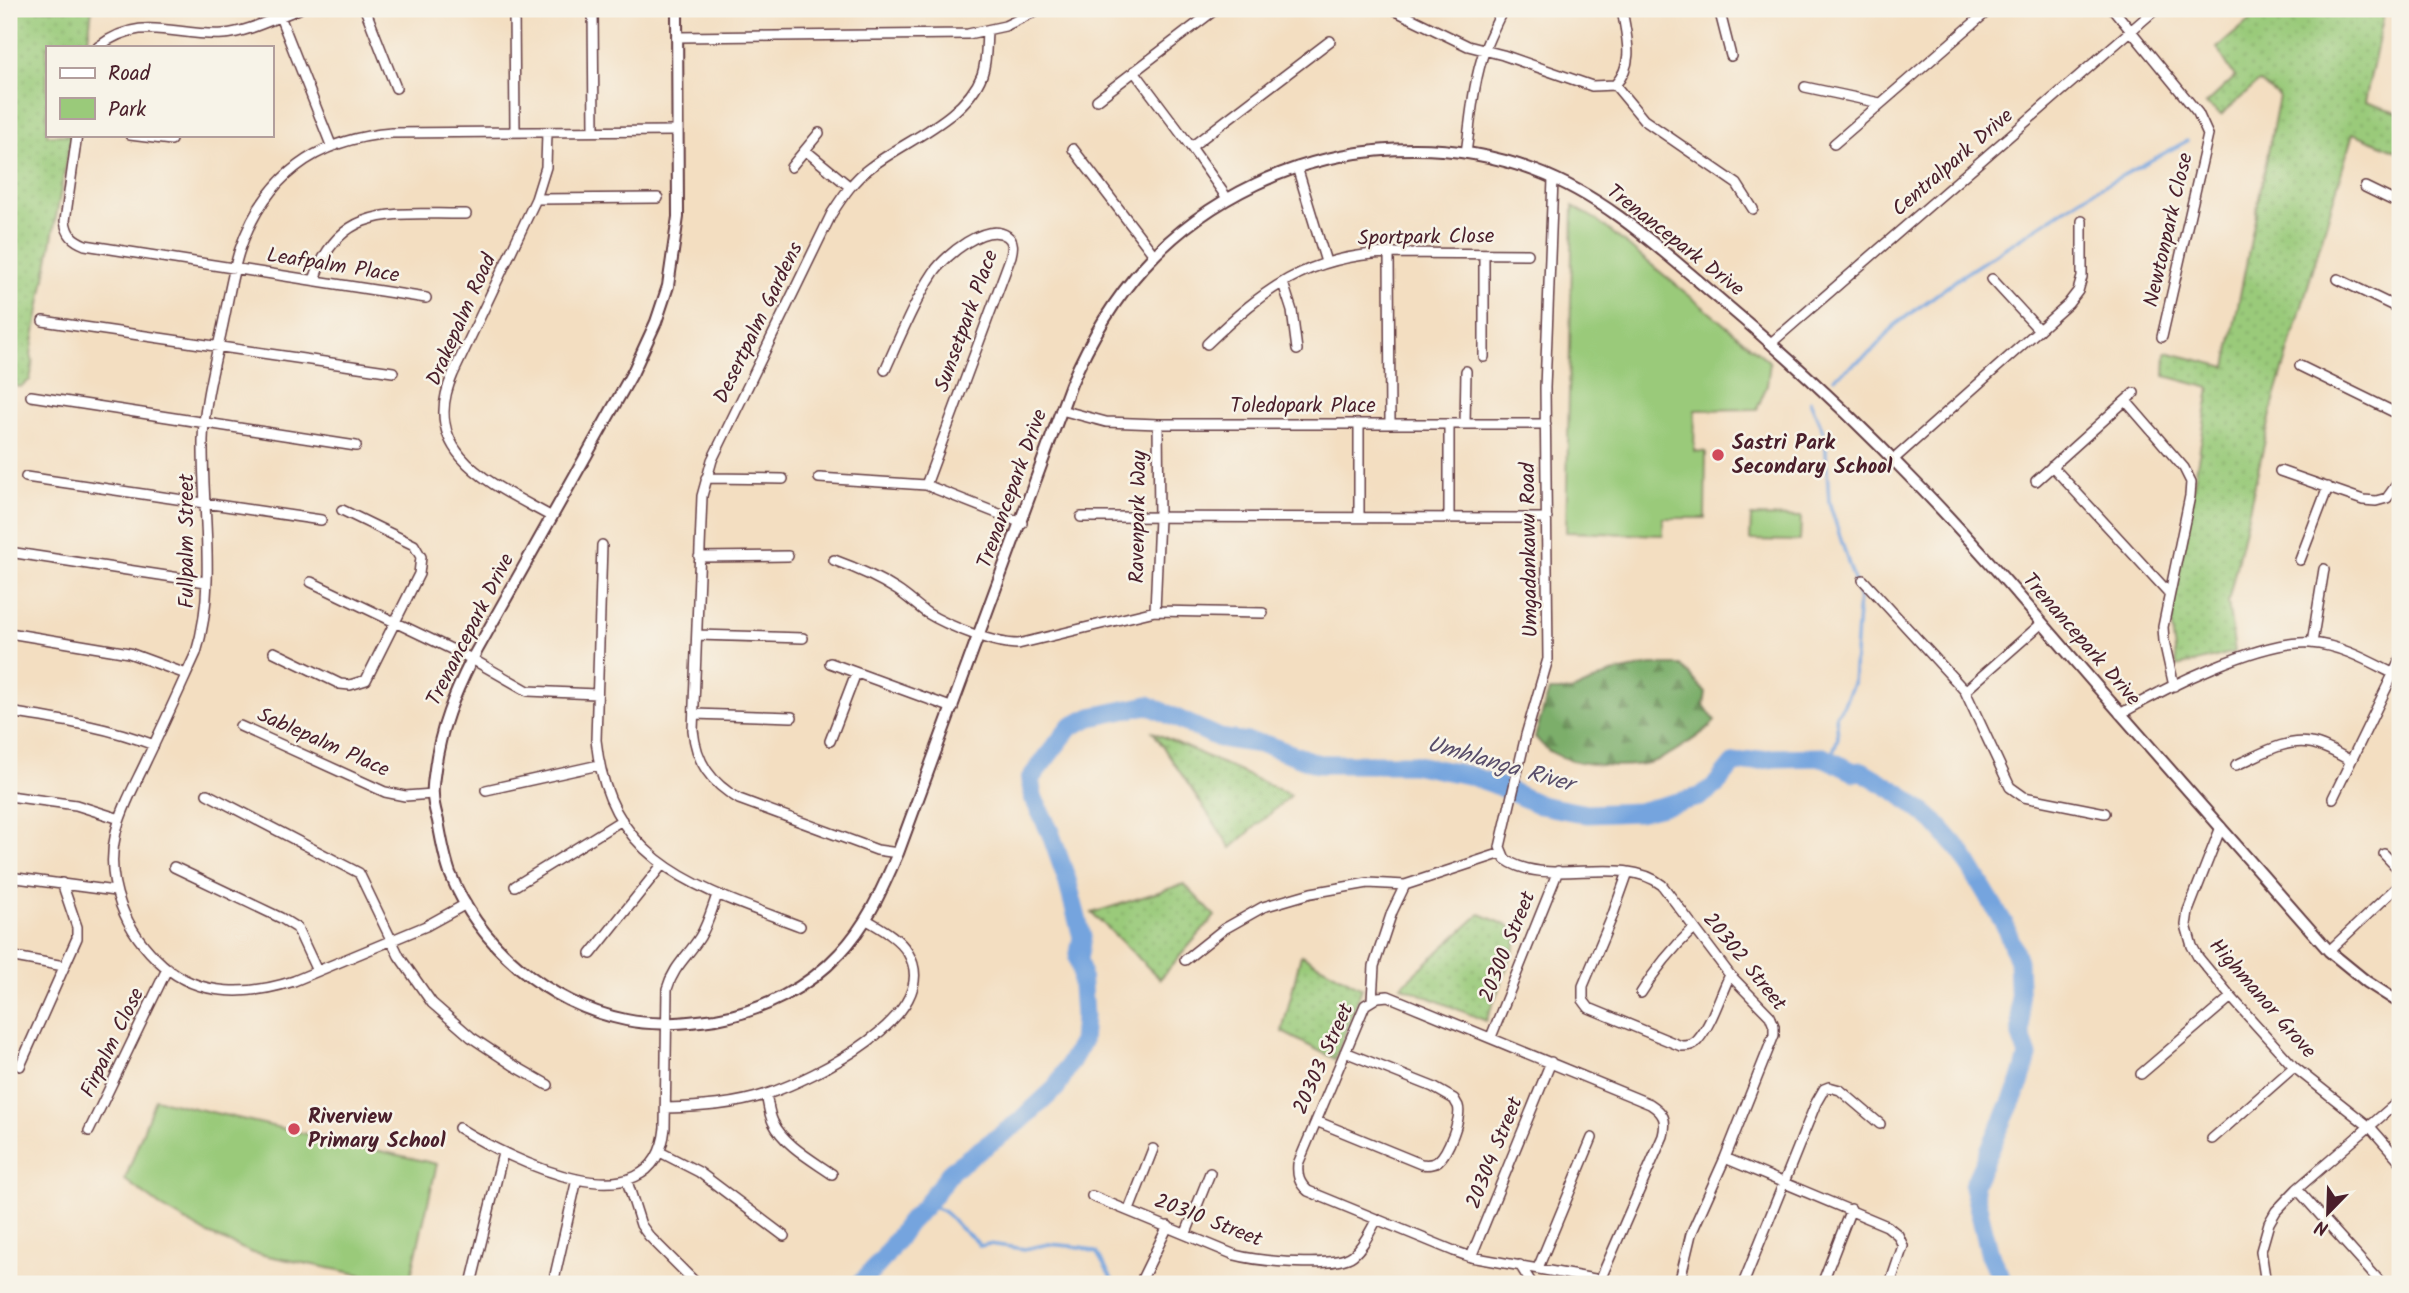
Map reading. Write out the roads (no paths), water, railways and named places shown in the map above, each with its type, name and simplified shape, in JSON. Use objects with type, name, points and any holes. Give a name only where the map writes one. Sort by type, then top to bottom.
[{"type":"street","points":[[100,46],[132,30],[147,27],[221,34],[235,32],[279,12],[299,9]]},
{"type":"street","points":[[365,9],[396,88]]},
{"type":"street","points":[[514,9],[515,132]]},
{"type":"street","points":[[593,9],[594,131]]},
{"type":"street","name":"Trenancepark Drive","points":[[677,9],[676,239],[668,286],[656,322],[633,372],[472,659],[453,697],[438,742],[433,794],[450,872],[466,904],[487,935],[519,967],[548,988],[604,1014],[628,1020],[667,1024],[732,1016],[783,996],[825,968],[850,943],[867,920],[898,853],[1022,523],[1061,411],[1082,358],[1105,316],[1128,284],[1154,255],[1191,221],[1227,198],[1271,176],[1297,167],[1370,151],[1413,149],[1466,153],[1505,161],[1553,178],[1623,220],[1771,343],[1916,482],[2329,951],[2367,982],[2400,1003]]},
{"type":"street","points":[[677,37],[968,34],[987,32],[1040,9]]},
{"type":"street","points":[[1097,100],[1216,9]]},
{"type":"street","points":[[1466,153],[1473,99],[1484,51],[1503,9]]},
{"type":"street","points":[[1398,12],[1468,46],[1592,86],[1615,85],[1622,78],[1628,63],[1622,9]]},
{"type":"street","points":[[1719,9],[1731,57]]},
{"type":"street","points":[[1834,144],[1990,9]]},
{"type":"street","name":"Newtonpark Close","points":[[2113,9],[2199,113],[2208,135],[2162,337]]},
{"type":"street","name":"Centralpark Drive","points":[[1771,343],[2157,9]]},
{"type":"street","points":[[279,12],[331,145]]},
{"type":"street","name":"Desertpalm Gardens","points":[[898,853],[877,850],[750,803],[728,792],[711,778],[694,744],[700,518],[706,478],[712,460],[832,213],[850,187],[870,167],[965,102],[982,76],[987,32]]},
{"type":"street","points":[[1191,146],[1329,41]]},
{"type":"street","points":[[1133,71],[1227,198]]},
{"type":"street","points":[[1615,85],[1644,120],[1737,184],[1753,209]]},
{"type":"street","points":[[1805,87],[1880,103]]},
{"type":"street","name":"Fullpalm Street","points":[[466,904],[426,926],[317,971],[271,988],[239,992],[201,986],[167,970],[133,932],[115,891],[113,850],[120,819],[202,634],[206,612],[205,423],[235,268],[254,214],[270,191],[295,167],[331,145],[361,136],[393,133],[677,131]]},
{"type":"street","name":"Drakepalm Road","points":[[547,132],[546,167],[536,199],[448,385],[444,402],[448,437],[457,453],[486,480],[552,517]]},
{"type":"street","points":[[791,167],[820,133]]},
{"type":"street","name":"Leafpalm Place","points":[[77,136],[65,221],[72,240],[85,245],[426,298]]},
{"type":"street","points":[[138,136],[171,140]]},
{"type":"street","points":[[1073,149],[1154,255]]},
{"type":"street","points":[[805,150],[850,187]]},
{"type":"street","points":[[1297,167],[1326,262]]},
{"type":"street","name":"Umgadankawu Road","points":[[1502,853],[1502,839],[1526,735],[1548,659],[1545,387],[1553,178]]},
{"type":"street","points":[[2365,187],[2400,204]]},
{"type":"street","points":[[536,199],[658,198]]},
{"type":"street","points":[[314,281],[332,244],[345,230],[362,221],[381,215],[466,215]]},
{"type":"street","points":[[1893,460],[2068,304],[2078,291],[2082,277],[2082,221]]},
{"type":"street","name":"Sunsetpark Place","points":[[886,370],[923,290],[944,260],[986,234],[1002,234],[1010,239],[1013,247],[1011,256],[926,485]]},
{"type":"street","points":[[1390,253],[1390,424]]},
{"type":"street","name":"Sportpark Close","points":[[1207,344],[1268,290],[1326,262],[1367,254],[1390,253],[1528,254]]},
{"type":"street","points":[[1484,254],[1484,357]]},
{"type":"street","points":[[1992,279],[2039,330]]},
{"type":"street","points":[[2338,279],[2400,309]]},
{"type":"street","points":[[1283,283],[1293,311],[1297,349]]},
{"type":"street","points":[[43,321],[393,372]]},
{"type":"street","points":[[2300,366],[2400,415]]},
{"type":"street","points":[[1465,424],[1466,371]]},
{"type":"street","points":[[2036,481],[2134,393]]},
{"type":"street","points":[[31,396],[356,446]]},
{"type":"street","points":[[2126,401],[2184,468],[2191,482],[2163,634],[2174,686]]},
{"type":"street","name":"Toledopark Place","points":[[1061,411],[1107,422],[1158,424],[1546,424]]},
{"type":"street","name":"Ravenpark Way","points":[[1155,611],[1159,517],[1158,424]]},
{"type":"street","points":[[1359,424],[1359,517]]},
{"type":"street","points":[[1449,424],[1449,517]]},
{"type":"street","points":[[2052,466],[2169,593]]},
{"type":"street","points":[[2280,471],[2364,500],[2376,501],[2393,493],[2400,480]]},
{"type":"street","points":[[26,477],[321,520]]},
{"type":"street","points":[[706,478],[783,479]]},
{"type":"street","points":[[819,478],[926,485],[1022,523]]},
{"type":"street","points":[[2301,560],[2328,487]]},
{"type":"street","points":[[274,652],[340,684],[358,684],[366,680],[419,574],[421,565],[418,551],[408,541],[342,510]]},
{"type":"street","points":[[1081,517],[1548,518]]},
{"type":"street","points":[[602,545],[595,724],[599,765],[622,820],[646,851],[690,883],[800,926]]},
{"type":"street","points":[[9,552],[206,582]]},
{"type":"street","points":[[699,557],[788,556]]},
{"type":"street","points":[[834,560],[865,572],[899,591],[928,613],[980,636],[1008,644],[1018,645],[1155,611],[1263,613]]},
{"type":"street","points":[[2312,643],[2324,569]]},
{"type":"street","points":[[1863,580],[1965,691],[2004,776],[2016,792],[2035,799],[2105,813]]},
{"type":"street","points":[[311,582],[472,659],[528,691],[596,694]]},
{"type":"street","points":[[1965,691],[2042,624]]},
{"type":"street","points":[[9,633],[129,653],[186,674]]},
{"type":"street","points":[[697,635],[803,638]]},
{"type":"street","points":[[2120,714],[2154,694],[2269,648],[2312,643],[2358,656],[2397,675]]},
{"type":"street","points":[[2333,797],[2397,675],[2400,660]]},
{"type":"street","points":[[830,663],[953,709]]},
{"type":"street","points":[[830,741],[856,673]]},
{"type":"street","points":[[9,712],[94,725],[154,745]]},
{"type":"street","points":[[694,714],[792,717]]},
{"type":"street","name":"Sablepalm Place","points":[[240,726],[385,792],[405,796],[433,794]]},
{"type":"street","points":[[2236,765],[2281,746],[2299,742],[2323,747],[2351,761]]},
{"type":"street","points":[[486,790],[599,765]]},
{"type":"street","points":[[207,794],[359,873],[399,956],[432,1003],[471,1037],[548,1084]]},
{"type":"street","points":[[9,796],[76,805],[120,819]]},
{"type":"street","points":[[515,886],[622,820]]},
{"type":"street","name":"Highmanor Grove","points":[[2221,827],[2192,900],[2186,925],[2198,957],[2294,1067],[2371,1128],[2400,1161]]},
{"type":"street","points":[[1185,960],[1224,929],[1263,907],[1311,893],[1368,883],[1405,885],[1502,853],[1512,864],[1524,868],[1558,871]]},
{"type":"street","points":[[2384,854],[2400,871]]},
{"type":"street","points":[[592,954],[662,865]]},
{"type":"street","points":[[174,867],[297,928],[317,971]]},
{"type":"street","name":"20302 Street","points":[[1558,871],[1628,872],[1648,876],[1662,885],[1730,975],[1770,1016],[1774,1026],[1774,1035],[1725,1158],[1691,1234],[1679,1284]]},
{"type":"street","name":"20300 Street","points":[[1490,1037],[1558,871]]},
{"type":"street","points":[[1628,872],[1583,986],[1583,1000],[1589,1008],[1681,1046],[1690,1045],[1696,1041],[1709,1020],[1730,975]]},
{"type":"street","points":[[9,877],[115,891]]},
{"type":"street","points":[[20,1066],[77,939],[77,927],[62,883]]},
{"type":"street","points":[[2329,951],[2400,884]]},
{"type":"street","points":[[1372,1000],[1374,966],[1395,904],[1405,885]]},
{"type":"street","points":[[459,1128],[503,1153],[577,1179],[604,1184],[627,1181],[638,1176],[651,1164],[664,1143],[667,989],[671,975],[707,925],[717,895]]},
{"type":"street","points":[[666,1108],[715,1105],[766,1094],[834,1064],[880,1030],[906,1004],[914,986],[912,962],[895,938],[867,920]]},
{"type":"street","points":[[1641,993],[1675,946],[1694,929]]},
{"type":"street","points":[[9,956],[64,966]]},
{"type":"street","name":"Firpalm Close","points":[[89,1131],[167,970]]},
{"type":"street","name":"20303 Street","points":[[1601,1280],[1663,1136],[1663,1113],[1650,1104],[1388,996],[1378,997],[1364,1005],[1298,1164],[1301,1185],[1308,1191],[1471,1257],[1601,1280],[1630,1284]]},
{"type":"street","points":[[2141,1074],[2231,997]]},
{"type":"street","points":[[1316,1121],[1421,1164],[1430,1165],[1442,1156],[1460,1117],[1458,1106],[1445,1094],[1345,1052]]},
{"type":"street","name":"20304 Street","points":[[1471,1257],[1551,1062]]},
{"type":"street","points":[[2213,1139],[2294,1067]]},
{"type":"street","points":[[1742,1284],[1824,1089],[1829,1087],[1840,1090],[1880,1124]]},
{"type":"street","points":[[766,1094],[772,1120],[788,1143],[832,1174]]},
{"type":"street","points":[[2266,1284],[2261,1258],[2264,1237],[2276,1211],[2297,1189],[2371,1128],[2400,1100]]},
{"type":"street","points":[[1538,1268],[1592,1138]]},
{"type":"street","points":[[1129,1210],[1153,1149]]},
{"type":"street","points":[[660,1152],[699,1172],[784,1236]]},
{"type":"street","points":[[471,1284],[503,1153]]},
{"type":"street","points":[[1725,1158],[1887,1226],[1900,1238],[1902,1252],[1890,1284]]},
{"type":"street","points":[[1186,1233],[1210,1173]]},
{"type":"street","points":[[553,1284],[577,1179]]},
{"type":"street","points":[[627,1181],[641,1225],[697,1284]]},
{"type":"street","points":[[2297,1189],[2382,1284]]},
{"type":"street","name":"20310 Street","points":[[1092,1196],[1236,1255],[1259,1261],[1339,1260],[1355,1253],[1377,1219]]},
{"type":"street","points":[[1822,1284],[1851,1209]]},
{"type":"street","points":[[1143,1277],[1168,1226]]},
{"type":"street","points":[[1520,1265],[1532,1284]]},
{"type":"waterway","points":[[1834,378],[1871,352],[1895,325],[1963,275],[2090,193],[2187,141]]},
{"type":"waterway","points":[[1810,401],[1825,435],[1829,502],[1859,596],[1853,684],[1836,715],[1838,737],[1830,761]]},
{"type":"waterway","name":"Umhlanga River","points":[[860,1284],[883,1259],[908,1223],[925,1206],[952,1170],[1019,1122],[1056,1088],[1082,1042],[1084,1016],[1078,959],[1082,937],[1067,880],[1050,832],[1033,797],[1030,779],[1070,727],[1091,717],[1148,705],[1219,738],[1267,745],[1318,764],[1412,764],[1468,775],[1540,805],[1587,814],[1638,812],[1699,797],[1715,786],[1733,764],[1774,758],[1823,757],[1854,772],[1862,771],[1899,793],[1934,821],[1962,853],[2005,925],[2018,961],[2021,1036],[2028,1056],[2020,1083],[1973,1186],[1990,1255],[2004,1284]]},
{"type":"waterway","points":[[925,1206],[944,1212],[980,1246],[989,1244],[1025,1249],[1049,1244],[1081,1247],[1097,1253],[1115,1284]]},
{"type":"place","name":"Sastri Park Secondary School","points":[[1718,455]]},
{"type":"place","name":"Riverview Primary School","points":[[294,1129]]}]
